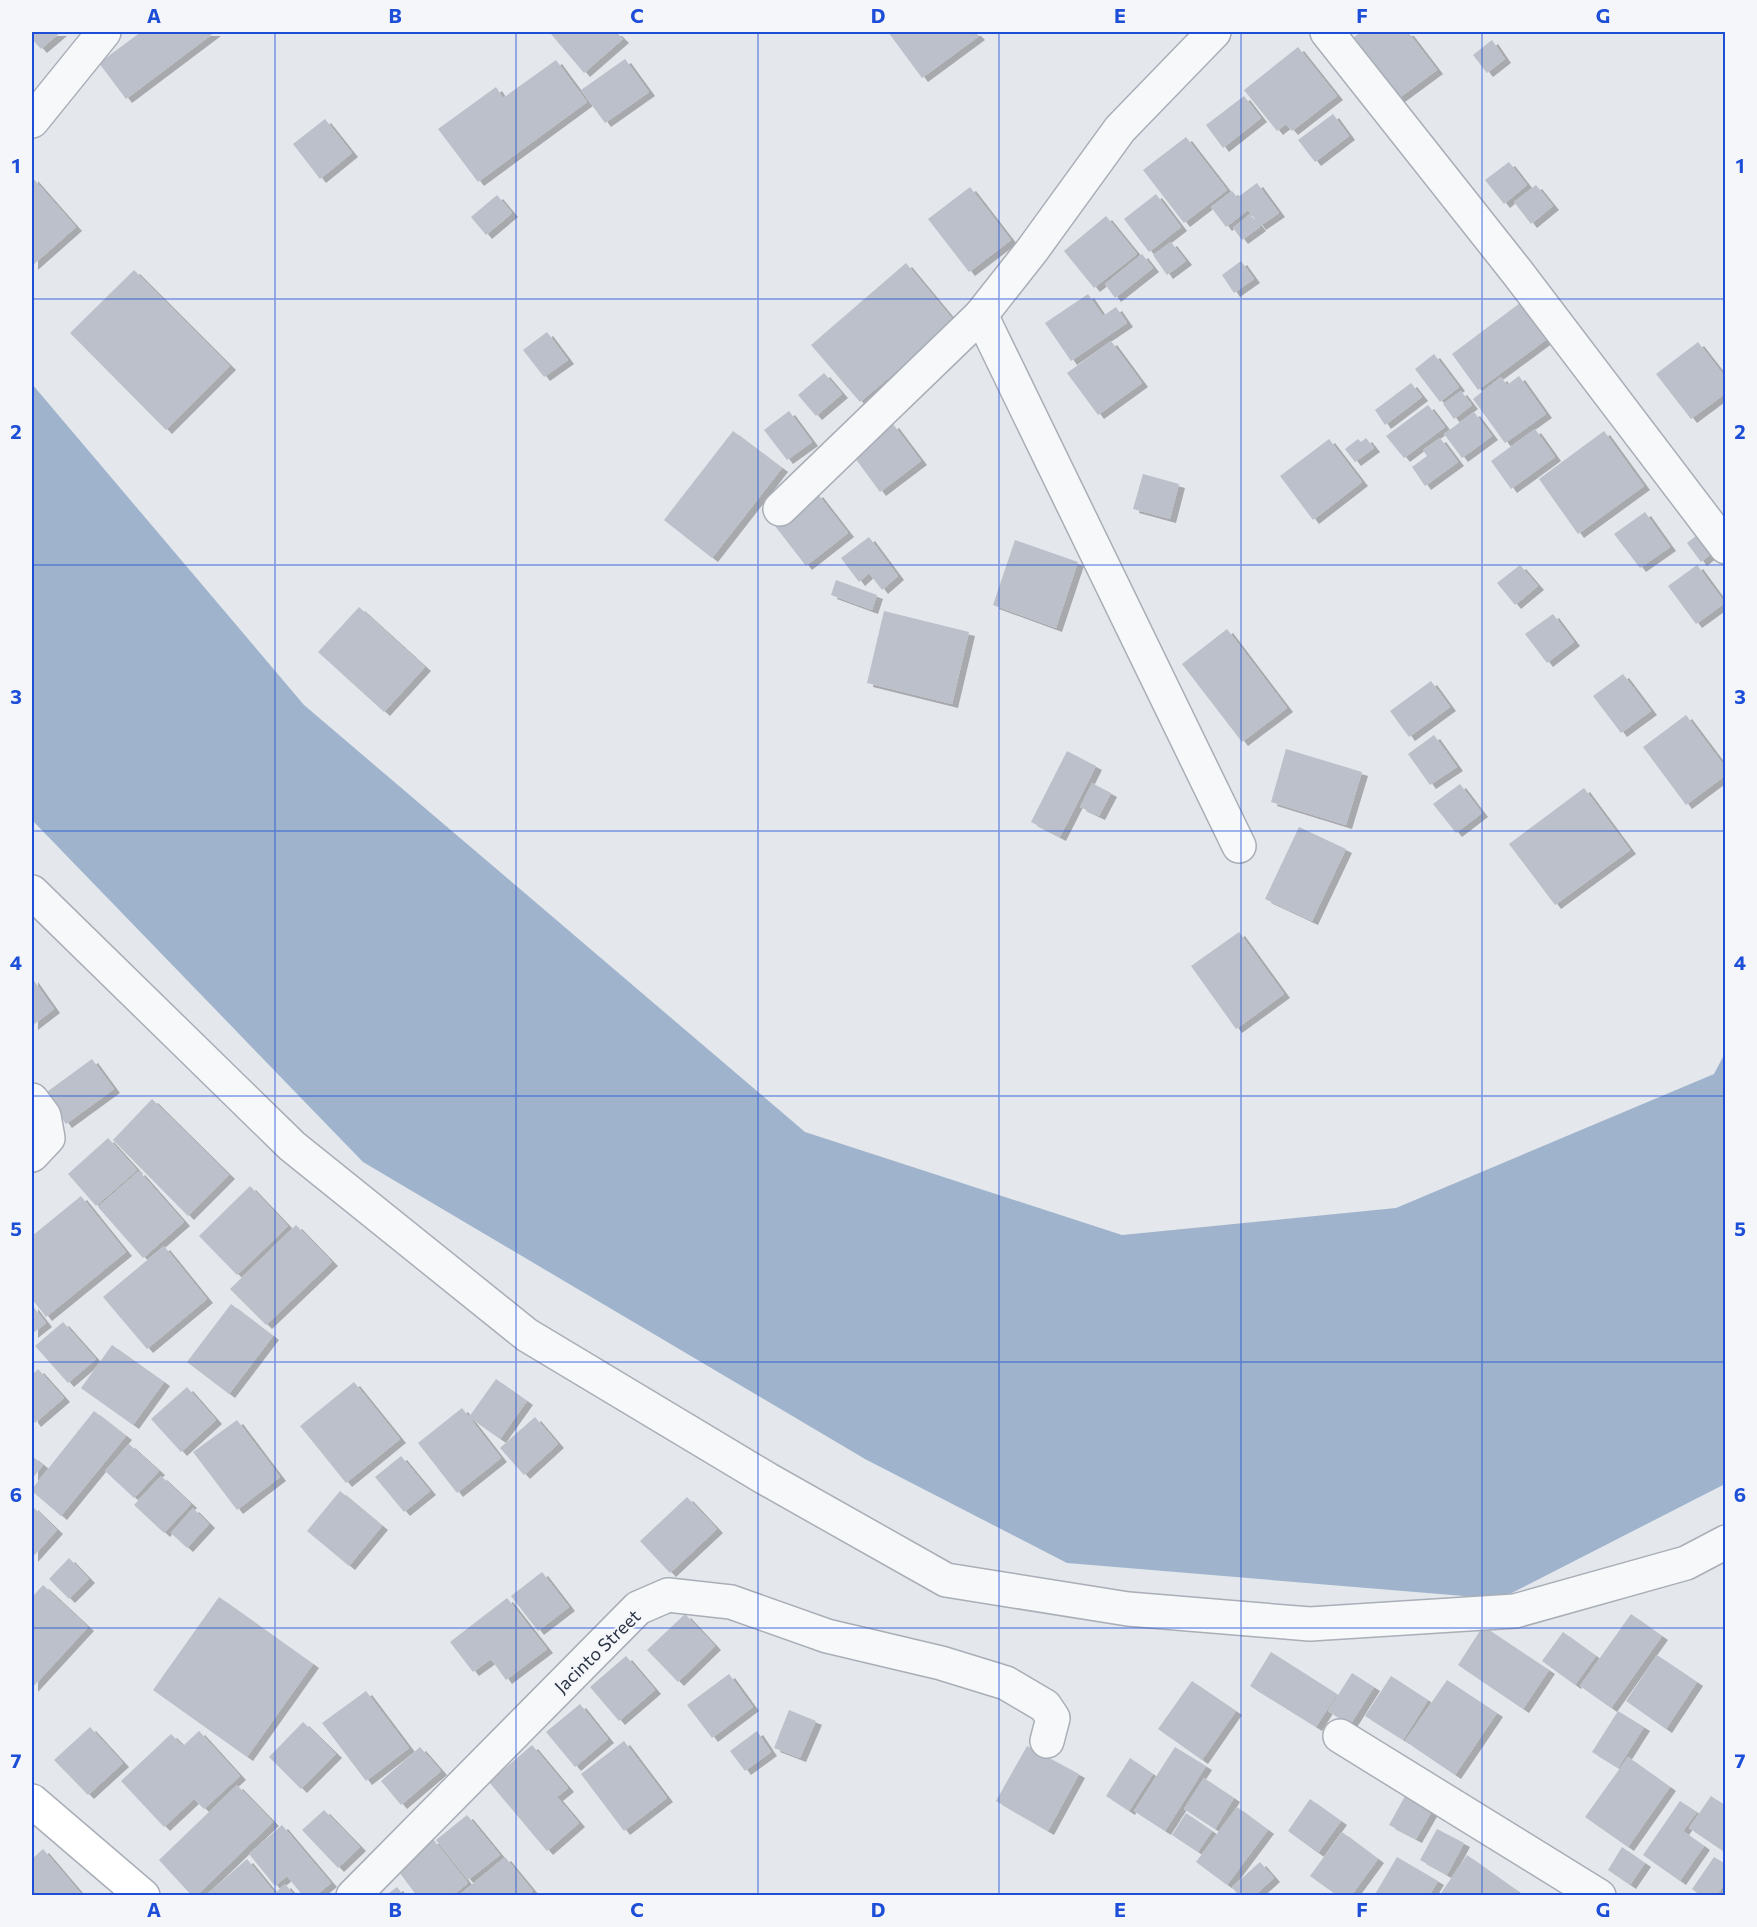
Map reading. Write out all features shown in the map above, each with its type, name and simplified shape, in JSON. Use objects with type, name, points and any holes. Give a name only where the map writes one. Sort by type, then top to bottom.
[{"type":"street","points":[[32,121],[104,32]]},
{"type":"street","points":[[780,509],[981,315],[1033,249],[1120,129],[1214,32]]},
{"type":"street","points":[[1327,32],[1517,272],[1725,547]]},
{"type":"street","points":[[981,315],[1239,846]]},
{"type":"street","points":[[32,892],[292,1146],[527,1335],[767,1479],[945,1580],[1128,1609],[1310,1624],[1515,1611],[1686,1563],[1725,1542]]},
{"type":"street","points":[[32,1100],[44,1116],[40,1146]]},
{"type":"street","name":"Jacinto Street","points":[[353,1896],[638,1608],[668,1595],[731,1602],[827,1636],[941,1663],[1006,1683],[1045,1706],[1053,1718],[1047,1741]]},
{"type":"street","points":[[1340,1736],[1599,1896]]},
{"type":"street","points":[[32,1801],[143,1896]]},
{"type":"water","points":[[32,384],[304,705],[805,1132],[1122,1235],[1396,1208],[1714,1074],[1725,1053],[1725,1484],[1500,1599],[1067,1563],[865,1459],[363,1162],[32,820]]},
{"type":"building","points":[[32,32],[61,32],[41,49],[32,39]]},
{"type":"building","points":[[141,32],[215,32],[126,99],[99,63]]},
{"type":"building","points":[[554,32],[616,32],[623,39],[584,73],[551,34]]},
{"type":"building","points":[[888,32],[975,32],[979,36],[922,78]]},
{"type":"building","points":[[1361,32],[1408,32],[1437,70],[1395,101],[1350,40]]},
{"type":"building","points":[[1492,40],[1505,59],[1487,73],[1473,55]]},
{"type":"building","points":[[1298,47],[1337,96],[1292,131],[1286,124],[1277,131],[1244,90]]},
{"type":"building","points":[[625,59],[649,92],[605,123],[581,90]]},
{"type":"building","points":[[556,60],[587,102],[478,182],[438,129],[496,87],[503,98]]},
{"type":"building","points":[[1244,96],[1261,118],[1223,148],[1206,125]]},
{"type":"building","points":[[1333,114],[1349,136],[1315,162],[1298,140]]},
{"type":"building","points":[[325,119],[352,153],[320,179],[293,144]]},
{"type":"building","points":[[1186,137],[1227,190],[1184,223],[1143,170]]},
{"type":"building","points":[[1509,162],[1527,185],[1504,204],[1485,180]]},
{"type":"building","points":[[32,177],[76,227],[32,266]]},
{"type":"building","points":[[1257,183],[1279,213],[1260,226],[1248,210],[1226,227],[1211,207],[1232,191],[1245,207],[1238,197]]},
{"type":"building","points":[[1536,185],[1553,206],[1531,224],[1514,202]]},
{"type":"building","points":[[970,187],[1011,240],[969,272],[928,219]]},
{"type":"building","points":[[1156,194],[1181,227],[1149,252],[1124,219]]},
{"type":"building","points":[[497,195],[512,213],[486,235],[471,217]]},
{"type":"building","points":[[1250,214],[1260,227],[1242,240],[1233,228]]},
{"type":"building","points":[[1106,216],[1137,254],[1094,288],[1064,251]]},
{"type":"building","points":[[1171,242],[1186,261],[1167,275],[1153,255]]},
{"type":"building","points":[[1142,254],[1153,268],[1115,298],[1105,284]]},
{"type":"building","points":[[1241,261],[1254,279],[1234,293],[1222,275]]},
{"type":"building","points":[[906,263],[955,322],[860,402],[811,345]]},
{"type":"building","points":[[134,270],[230,366],[166,430],[70,333]]},
{"type":"building","points":[[1088,294],[1103,316],[1116,307],[1127,323],[1071,361],[1045,323]]},
{"type":"building","points":[[1520,303],[1547,339],[1478,390],[1452,354]]},
{"type":"building","points":[[547,332],[568,360],[544,377],[523,350]]},
{"type":"building","points":[[1111,341],[1142,383],[1098,415],[1067,373]]},
{"type":"building","points":[[1698,342],[1726,378],[1726,393],[1691,419],[1656,374]]},
{"type":"building","points":[[1434,354],[1459,387],[1440,402],[1415,369]]},
{"type":"building","points":[[824,373],[842,394],[816,416],[798,395]]},
{"type":"building","points":[[1519,376],[1546,414],[1505,443],[1473,399],[1501,377],[1507,385]]},
{"type":"building","points":[[1411,383],[1422,397],[1385,425],[1375,410]]},
{"type":"building","points":[[1461,391],[1472,405],[1454,419],[1443,404]]},
{"type":"building","points":[[1428,405],[1445,427],[1404,458],[1386,436]]},
{"type":"building","points":[[789,411],[812,442],[787,460],[764,430]]},
{"type":"building","points":[[1474,412],[1492,436],[1462,458],[1444,434]]},
{"type":"building","points":[[893,424],[921,461],[880,492],[852,454]]},
{"type":"building","points":[[1535,429],[1555,457],[1511,489],[1491,461]]},
{"type":"building","points":[[733,431],[782,468],[712,558],[664,520]]},
{"type":"building","points":[[1604,431],[1644,486],[1578,534],[1539,479]]},
{"type":"building","points":[[1366,438],[1374,448],[1355,462],[1345,449],[1358,439],[1361,442]]},
{"type":"building","points":[[1440,438],[1458,462],[1425,486],[1412,467],[1427,456],[1423,450]]},
{"type":"building","points":[[1329,439],[1362,482],[1313,520],[1280,476]]},
{"type":"building","points":[[1143,474],[1179,484],[1170,519],[1133,509]]},
{"type":"building","points":[[817,493],[848,533],[806,566],[775,526]]},
{"type":"building","points":[[1645,512],[1670,547],[1640,568],[1614,534]]},
{"type":"building","points":[[1702,531],[1716,550],[1701,562],[1687,543]]},
{"type":"building","points":[[869,537],[898,576],[882,590],[869,573],[859,582],[841,558]]},
{"type":"building","points":[[1015,540],[1078,562],[1056,628],[993,605]]},
{"type":"building","points":[[1520,565],[1538,586],[1515,605],[1497,583]]},
{"type":"building","points":[[1697,565],[1725,603],[1696,624],[1668,586]]},
{"type":"building","points":[[836,580],[877,595],[872,610],[831,595]]},
{"type":"building","points":[[359,607],[425,667],[384,712],[318,652]]},
{"type":"building","points":[[884,611],[969,632],[952,704],[867,683]]},
{"type":"building","points":[[1553,614],[1574,642],[1547,663],[1525,634]]},
{"type":"building","points":[[1227,629],[1287,708],[1242,742],[1182,664]]},
{"type":"building","points":[[1623,674],[1651,711],[1621,733],[1593,696]]},
{"type":"building","points":[[1431,681],[1450,707],[1409,737],[1390,711]]},
{"type":"building","points":[[1686,715],[1726,768],[1726,775],[1686,805],[1643,747]]},
{"type":"building","points":[[1434,735],[1457,767],[1430,785],[1408,754]]},
{"type":"building","points":[[1286,749],[1362,772],[1346,825],[1271,802]]},
{"type":"building","points":[[1067,751],[1096,766],[1060,837],[1031,822]]},
{"type":"building","points":[[1092,783],[1111,793],[1099,816],[1080,807]]},
{"type":"building","points":[[1460,784],[1482,813],[1456,833],[1433,804]]},
{"type":"building","points":[[1584,788],[1630,850],[1555,905],[1509,844]]},
{"type":"building","points":[[1299,827],[1346,849],[1312,921],[1265,899]]},
{"type":"building","points":[[1239,932],[1284,994],[1236,1029],[1191,966]]},
{"type":"building","points":[[32,978],[54,1009],[32,1026]]},
{"type":"building","points":[[92,1059],[114,1089],[66,1124],[44,1094]]},
{"type":"building","points":[[152,1099],[229,1175],[188,1216],[113,1140]]},
{"type":"building","points":[[108,1138],[137,1170],[96,1206],[68,1174]]},
{"type":"building","points":[[139,1171],[184,1222],[143,1258],[98,1207]]},
{"type":"building","points":[[250,1186],[288,1226],[237,1275],[199,1236]]},
{"type":"building","points":[[81,1196],[126,1252],[46,1317],[32,1299],[32,1236]]},
{"type":"building","points":[[296,1225],[332,1262],[266,1325],[230,1289]]},
{"type":"building","points":[[164,1246],[207,1299],[147,1349],[103,1297]]},
{"type":"building","points":[[231,1304],[273,1336],[229,1394],[187,1362]]},
{"type":"building","points":[[32,1305],[46,1323],[32,1334]]},
{"type":"building","points":[[63,1322],[96,1359],[68,1383],[35,1346]]},
{"type":"building","points":[[112,1345],[164,1382],[133,1425],[81,1388]]},
{"type":"building","points":[[38,1369],[64,1398],[35,1423],[32,1419],[32,1375]]},
{"type":"building","points":[[496,1379],[527,1401],[500,1439],[469,1417]]},
{"type":"building","points":[[354,1382],[400,1439],[346,1483],[300,1426]]},
{"type":"building","points":[[187,1387],[216,1420],[181,1452],[151,1419]]},
{"type":"building","points":[[462,1408],[501,1458],[457,1493],[418,1443]]},
{"type":"building","points":[[94,1411],[126,1436],[61,1516],[32,1489]]},
{"type":"building","points":[[535,1417],[558,1444],[524,1475],[500,1448]]},
{"type":"building","points":[[237,1420],[280,1477],[237,1510],[193,1452]]},
{"type":"building","points":[[129,1444],[159,1471],[134,1498],[105,1471]]},
{"type":"building","points":[[32,1456],[43,1465],[32,1479]]},
{"type":"building","points":[[401,1456],[430,1491],[404,1512],[375,1477]]},
{"type":"building","points":[[161,1476],[191,1504],[164,1533],[134,1505]]},
{"type":"building","points":[[340,1491],[382,1526],[349,1566],[307,1531]]},
{"type":"building","points":[[687,1497],[717,1529],[670,1573],[640,1541]]},
{"type":"building","points":[[32,1506],[57,1530],[32,1558]]},
{"type":"building","points":[[193,1508],[209,1524],[187,1548],[171,1533]]},
{"type":"building","points":[[69,1558],[89,1579],[69,1599],[49,1579]]},
{"type":"building","points":[[542,1572],[569,1607],[538,1631],[511,1596]]},
{"type":"building","points":[[43,1585],[88,1627],[32,1688],[32,1597]]},
{"type":"building","points":[[219,1597],[313,1664],[247,1757],[153,1690]]},
{"type":"building","points":[[507,1598],[547,1649],[506,1680],[491,1659],[473,1672],[450,1642]]},
{"type":"building","points":[[685,1614],[715,1646],[678,1682],[647,1650]]},
{"type":"building","points":[[1631,1614],[1662,1636],[1611,1708],[1580,1686]]},
{"type":"building","points":[[1483,1626],[1549,1670],[1523,1709],[1458,1665]]},
{"type":"building","points":[[1563,1632],[1596,1656],[1575,1685],[1542,1661]]},
{"type":"building","points":[[1271,1652],[1337,1694],[1316,1727],[1250,1686]]},
{"type":"building","points":[[1657,1655],[1697,1682],[1666,1729],[1626,1701]]},
{"type":"building","points":[[626,1656],[655,1690],[619,1721],[590,1687]]},
{"type":"building","points":[[1352,1673],[1374,1687],[1350,1725],[1328,1711]]},
{"type":"building","points":[[729,1674],[753,1707],[712,1738],[687,1705]]},
{"type":"building","points":[[1391,1676],[1428,1700],[1403,1740],[1365,1716]]},
{"type":"building","points":[[1447,1680],[1497,1713],[1455,1775],[1405,1741]]},
{"type":"building","points":[[1192,1681],[1236,1711],[1202,1760],[1158,1729]]},
{"type":"building","points":[[366,1691],[409,1748],[366,1781],[322,1723]]},
{"type":"building","points":[[580,1704],[608,1739],[575,1767],[546,1732]]},
{"type":"building","points":[[789,1710],[816,1721],[800,1758],[774,1748]]},
{"type":"building","points":[[1618,1711],[1644,1727],[1618,1768],[1592,1752]]},
{"type":"building","points":[[303,1722],[336,1754],[301,1789],[269,1757]]},
{"type":"building","points":[[90,1727],[123,1763],[88,1795],[54,1760]]},
{"type":"building","points":[[199,1731],[240,1776],[204,1809],[194,1799],[164,1827],[121,1781],[171,1734],[183,1746]]},
{"type":"building","points":[[757,1731],[771,1752],[745,1771],[730,1751]]},
{"type":"building","points":[[624,1741],[667,1798],[624,1831],[581,1774]]},
{"type":"building","points":[[532,1745],[568,1788],[557,1797],[579,1823],[547,1851],[489,1782]]},
{"type":"building","points":[[1027,1746],[1079,1774],[1048,1831],[996,1801]]},
{"type":"building","points":[[420,1747],[441,1771],[401,1805],[381,1781]]},
{"type":"building","points":[[1175,1747],[1206,1766],[1165,1831],[1134,1811]]},
{"type":"building","points":[[1628,1757],[1670,1787],[1628,1847],[1585,1817]]},
{"type":"building","points":[[1130,1758],[1153,1774],[1129,1811],[1106,1796]]},
{"type":"building","points":[[1204,1778],[1234,1798],[1215,1829],[1184,1809]]},
{"type":"building","points":[[237,1785],[273,1822],[196,1896],[192,1896],[159,1860]]},
{"type":"building","points":[[1405,1796],[1432,1811],[1416,1839],[1389,1825]]},
{"type":"building","points":[[1711,1796],[1726,1806],[1726,1853],[1689,1828]]},
{"type":"building","points":[[1310,1799],[1341,1821],[1318,1853],[1288,1831]]},
{"type":"building","points":[[1680,1801],[1697,1812],[1683,1831],[1704,1846],[1680,1881],[1643,1855]]},
{"type":"building","points":[[1237,1807],[1268,1830],[1227,1885],[1196,1862]]},
{"type":"building","points":[[324,1810],[360,1847],[338,1868],[302,1830]]},
{"type":"building","points":[[1186,1813],[1212,1831],[1198,1852],[1172,1835]]},
{"type":"building","points":[[467,1815],[500,1855],[468,1880],[436,1840]]},
{"type":"building","points":[[282,1825],[331,1883],[315,1896],[303,1896],[287,1876],[275,1886],[249,1854]]},
{"type":"building","points":[[1437,1829],[1464,1843],[1447,1875],[1420,1860]]},
{"type":"building","points":[[1342,1832],[1378,1859],[1351,1896],[1338,1896],[1310,1876]]},
{"type":"building","points":[[433,1839],[468,1883],[452,1896],[417,1896],[396,1868]]},
{"type":"building","points":[[1622,1847],[1645,1863],[1630,1885],[1608,1870]]},
{"type":"building","points":[[43,1849],[83,1896],[32,1896],[32,1859]]},
{"type":"building","points":[[1467,1855],[1519,1892],[1516,1896],[1439,1896]]},
{"type":"building","points":[[505,1857],[533,1891],[527,1896],[458,1896]]},
{"type":"building","points":[[1397,1857],[1438,1881],[1429,1896],[1374,1896]]},
{"type":"building","points":[[1714,1857],[1726,1864],[1726,1882],[1716,1896],[1701,1896],[1692,1889]]},
{"type":"building","points":[[247,1859],[275,1893],[285,1884],[295,1896],[205,1896]]},
{"type":"building","points":[[1260,1862],[1274,1878],[1254,1896],[1239,1896],[1232,1887]]},
{"type":"building","points":[[397,1887],[404,1896],[385,1896]]}]
